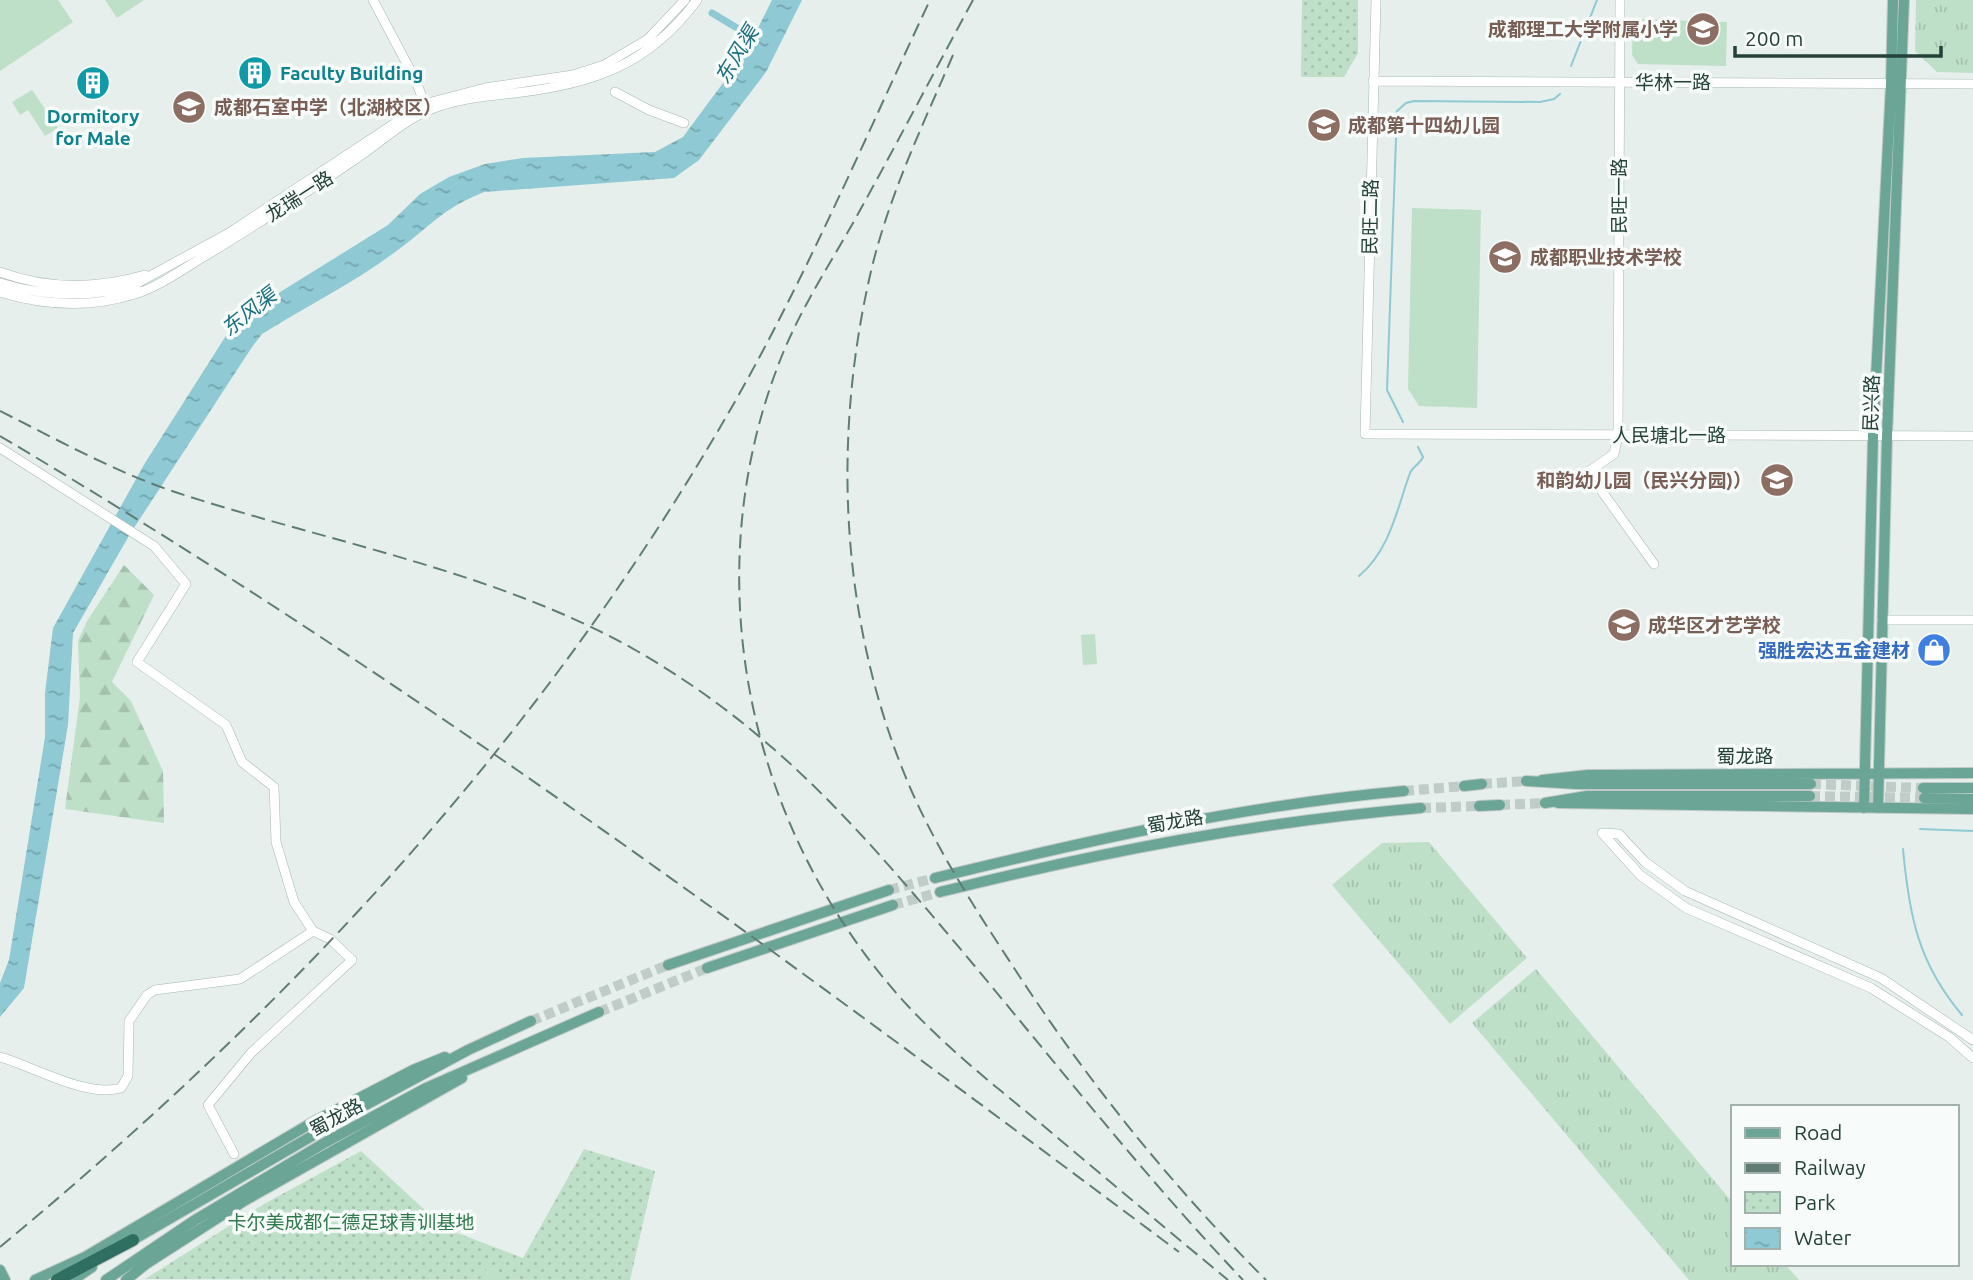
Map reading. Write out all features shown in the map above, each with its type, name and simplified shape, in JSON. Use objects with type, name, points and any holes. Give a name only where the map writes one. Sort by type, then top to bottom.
[{"type":"highway","points":[[57,1280],[133,1240]]},
{"type":"main road","name":"民兴路","points":[[1878,808],[1897,83],[1892,0]]},
{"type":"main road","name":"民兴路","points":[[1864,808],[1873,436],[1904,0]]},
{"type":"main road","name":"蜀龙路","points":[[1526,781],[1588,775],[1973,773]]},
{"type":"main road","name":"蜀龙路","points":[[1542,779],[1577,784],[1811,784]]},
{"type":"main road","points":[[1464,786],[1482,784]]},
{"type":"main road","points":[[1973,788],[1924,793],[1973,799]]},
{"type":"main road","name":"蜀龙路","points":[[935,878],[1158,827],[1309,801],[1404,791]]},
{"type":"main road","name":"蜀龙路","points":[[1558,803],[1587,796],[1811,796]]},
{"type":"main road","name":"蜀龙路","points":[[1545,803],[1973,809]]},
{"type":"main road","points":[[1479,806],[1500,805]]},
{"type":"main road","name":"蜀龙路","points":[[940,892],[1160,841],[1248,827],[1421,808]]},
{"type":"main road","points":[[668,965],[889,890]]},
{"type":"main road","points":[[708,968],[893,905]]},
{"type":"main road","name":"蜀龙路","points":[[106,1280],[252,1185],[426,1088],[599,1012]]},
{"type":"main road","name":"蜀龙路","points":[[73,1280],[133,1240],[421,1076],[468,1050],[531,1021]]},
{"type":"main road","points":[[35,1280],[85,1257],[259,1152],[346,1105],[434,1060],[468,1050]]},
{"type":"main road","points":[[126,1280],[146,1264],[233,1208],[448,1088],[478,1066]]},
{"type":"street","points":[[373,0],[416,81],[426,107]]},
{"type":"street","points":[[426,107],[485,88],[573,75],[604,65],[648,39],[685,0]]},
{"type":"street","points":[[426,107],[576,84],[606,74],[653,46],[677,26],[697,0]]},
{"type":"street","name":"民旺二路","points":[[1365,434],[1376,0]]},
{"type":"street","name":"民旺一路","points":[[1618,435],[1620,0]]},
{"type":"street","name":"华林一路","points":[[1373,81],[1973,84]]},
{"type":"street","points":[[615,92],[649,110],[684,123]]},
{"type":"street","name":"龙瑞一路","points":[[168,273],[244,232],[426,107]]},
{"type":"street","points":[[0,272],[24,281],[62,286],[102,285],[168,273]]},
{"type":"street","points":[[0,283],[42,294],[69,295],[130,287],[168,273]]},
{"type":"street","points":[[0,292],[42,303],[78,304],[137,293],[168,273]]},
{"type":"street","name":"人民塘北一路","points":[[1365,434],[1973,436]]},
{"type":"street","points":[[1618,435],[1614,454],[1588,472],[1654,564]]},
{"type":"street","points":[[0,448],[142,537],[154,546],[186,584],[137,662],[226,725],[242,762],[274,787],[274,826],[294,902],[313,931],[330,939],[352,960],[251,1053],[208,1105],[234,1154]]},
{"type":"street","points":[[1882,620],[1973,620]]},
{"type":"street","points":[[1973,1040],[1948,1020],[1881,978],[1685,891],[1645,862],[1619,834],[1602,833],[1640,875],[1686,908],[1871,988],[1949,1037],[1973,1058]]},
{"type":"street","points":[[0,1057],[48,1078],[104,1090],[121,1088],[128,1076],[129,1021],[147,995],[155,990],[240,979],[313,931]]},
{"type":"green space","points":[[0,0],[58,0],[73,22],[0,71]]},
{"type":"green space","points":[[105,0],[144,0],[117,18]]},
{"type":"green space","points":[[1302,0],[1358,0],[1358,53],[1344,77],[1301,77]]},
{"type":"green space","points":[[1916,0],[1973,0],[1973,73],[1937,72],[1915,51]]},
{"type":"green space","points":[[1633,19],[1727,22],[1726,66],[1638,64],[1632,55]]},
{"type":"green space","points":[[32,90],[58,128],[45,136],[28,110],[20,115],[12,102]]},
{"type":"green space","points":[[1412,208],[1481,210],[1477,408],[1419,406],[1408,389]]},
{"type":"green space","points":[[124,565],[154,595],[112,682],[131,701],[163,771],[164,823],[65,809],[80,697],[78,641],[87,621]]},
{"type":"green space","points":[[1095,634],[1097,664],[1083,665],[1081,635]]},
{"type":"green space","points":[[1429,842],[1527,958],[1450,1024],[1332,885],[1382,843]]},
{"type":"green space","points":[[1536,969],[1731,1201],[1731,1266],[1787,1266],[1799,1280],[1689,1280],[1472,1023]]},
{"type":"green space","name":"卡尔美成都仁德足球青训基地","points":[[584,1149],[655,1171],[630,1280],[145,1279],[264,1204],[361,1151],[444,1228],[523,1258]]},
{"type":"green space","points":[[489,1266],[508,1280],[479,1280]]},
{"type":"water","name":"东风渠","points":[[772,0],[802,0],[766,72],[699,160],[674,178],[484,192],[469,198],[363,274],[262,334],[252,347],[130,534],[73,633],[68,725],[24,988],[0,1017],[0,983],[9,960],[45,737],[45,693],[53,628],[145,463],[229,331],[248,312],[388,225],[420,194],[449,177],[485,164],[523,158],[655,152],[683,137],[746,52]]},
{"type":"waterway","points":[[1571,66],[1597,0]]},
{"type":"waterway","name":"东风渠","points":[[712,13],[742,31]]},
{"type":"waterway","points":[[1403,422],[1387,390],[1397,111],[1406,103],[1414,101],[1540,102],[1554,99],[1560,94]]},
{"type":"waterway","points":[[1359,576],[1370,566],[1385,541],[1410,473],[1423,457],[1418,447]]},
{"type":"waterway","points":[[1920,829],[1973,831]]},
{"type":"waterway","points":[[1903,849],[1918,937],[1935,976],[1962,1015]]},
{"type":"tunnel","points":[[1482,784],[1526,781]]},
{"type":"tunnel","points":[[1811,784],[1923,788]]},
{"type":"tunnel","points":[[1404,791],[1464,786]]},
{"type":"tunnel","points":[[1810,796],[1924,798]]},
{"type":"tunnel","points":[[1500,805],[1545,803]]},
{"type":"tunnel","points":[[1421,808],[1479,806]]},
{"type":"tunnel","points":[[889,890],[935,878]]},
{"type":"tunnel","points":[[893,905],[940,892]]},
{"type":"tunnel","points":[[531,1021],[668,965]]},
{"type":"tunnel","points":[[599,1012],[707,968]]},
{"type":"railway","points":[[0,1247],[210,1061],[308,964],[402,862],[492,757],[576,647],[655,532],[757,362],[834,208],[930,0]]},
{"type":"railway","points":[[973,0],[806,306],[781,358],[755,442],[741,528],[740,615],[752,700],[774,783],[808,863],[853,938],[908,1006],[972,1067],[1228,1280]]},
{"type":"railway","points":[[953,55],[905,166],[885,222],[869,280],[857,344],[847,475],[850,540],[858,605],[870,668],[888,731],[912,792],[947,861],[988,927],[1044,1013],[1102,1093],[1164,1170],[1266,1280]]},
{"type":"railway","points":[[0,411],[155,485],[235,511],[471,579],[528,600],[637,651],[687,682],[774,749],[852,825],[963,952],[1135,1160],[1243,1280]]},
{"type":"railway","points":[[0,436],[153,529],[453,726],[746,932],[1179,1252]]},
{"type":"place","name":"成都理工大学附属小学","points":[[1703,29]]},
{"type":"place","name":"Faculty Building","points":[[255,73]]},
{"type":"place","name":"Dormitory for Male","points":[[93,83]]},
{"type":"place","name":"成都石室中学（北湖校区）","points":[[189,107]]},
{"type":"place","name":"成都第十四幼儿园","points":[[1324,125]]},
{"type":"place","name":"成都职业技术学校","points":[[1505,257]]},
{"type":"place","name":"和韵幼儿园（民兴分园)）","points":[[1777,480]]},
{"type":"place","name":"成华区才艺学校","points":[[1624,625]]},
{"type":"place","name":"强胜宏达五金建材","points":[[1934,650]]}]
